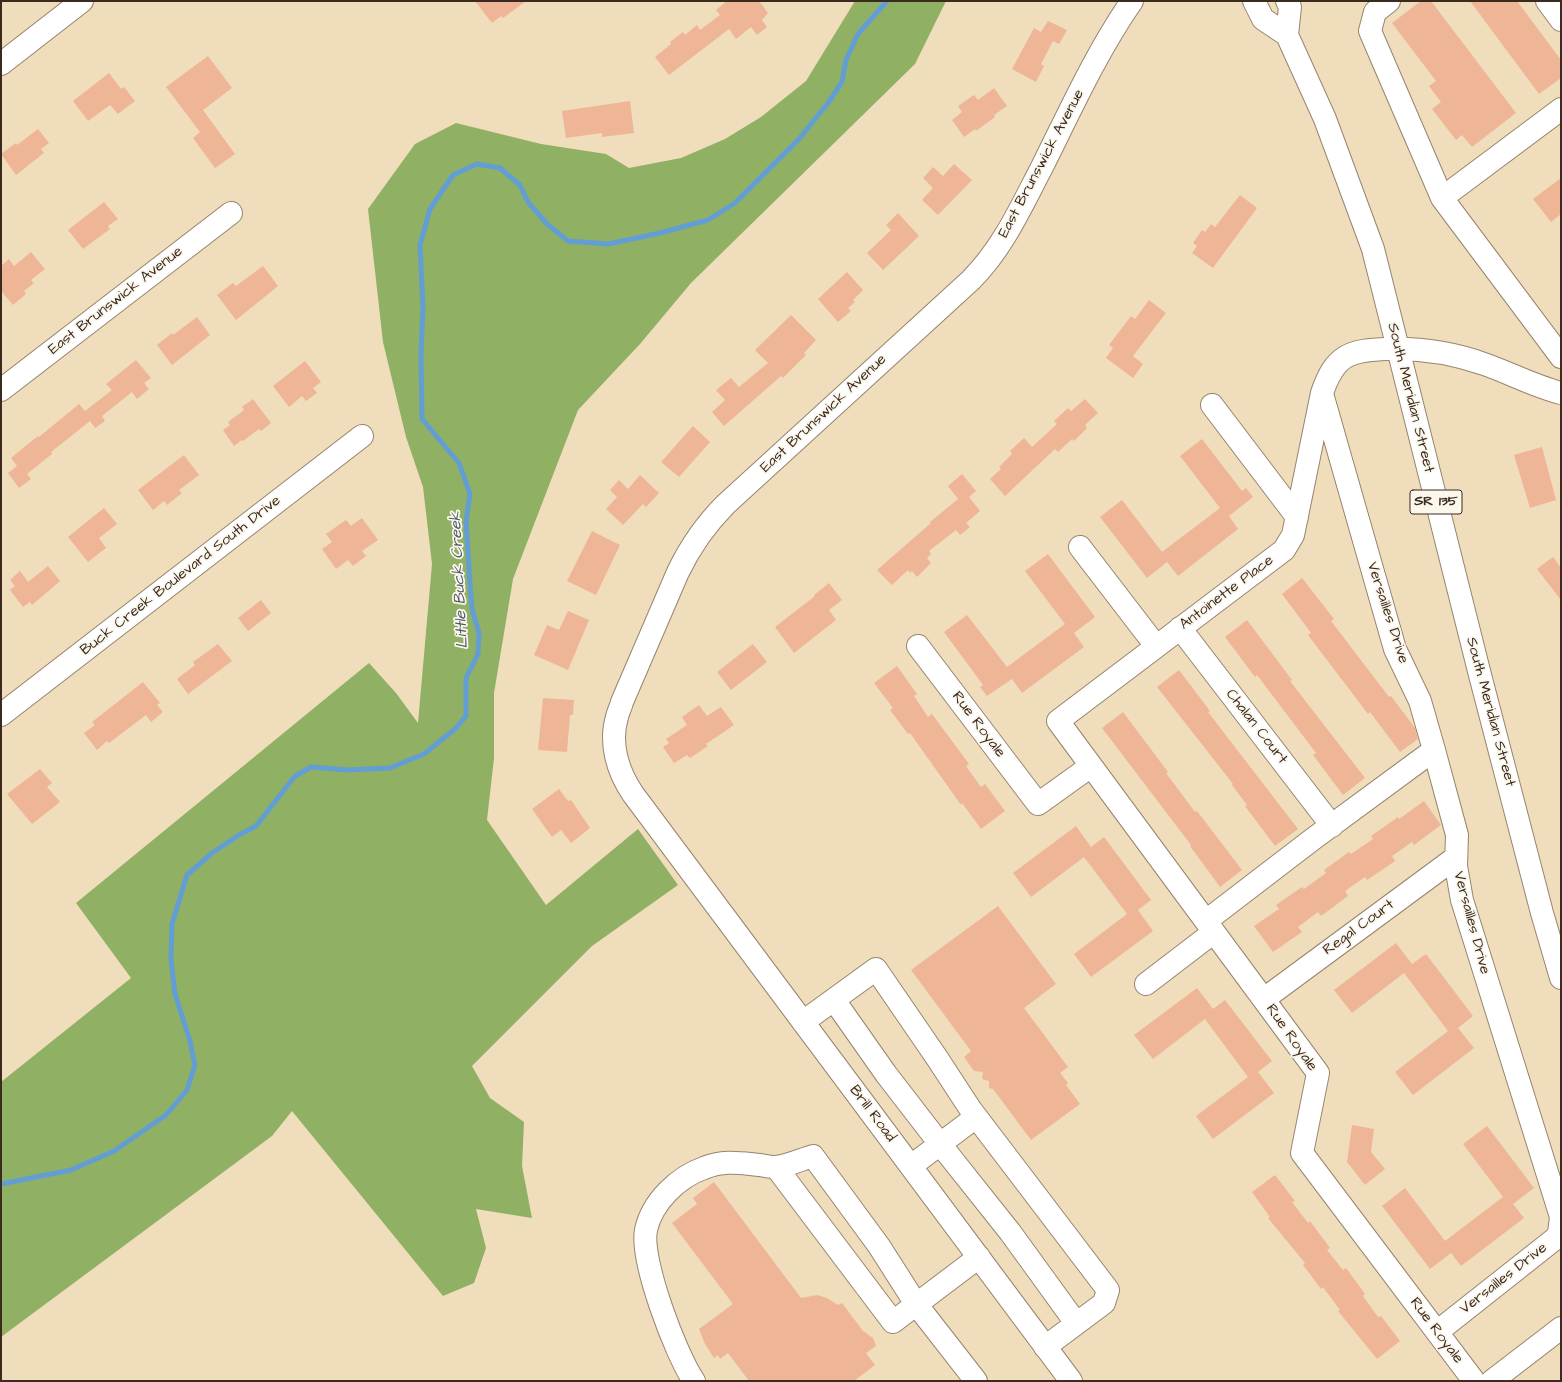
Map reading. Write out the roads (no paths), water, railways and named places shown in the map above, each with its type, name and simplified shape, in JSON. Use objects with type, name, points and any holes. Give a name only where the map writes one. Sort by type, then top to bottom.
[{"type":"street","name":"East Brunswick Avenue","points":[[673,848],[633,794],[621,774],[616,753],[615,731],[617,716],[622,702],[685,558],[701,533],[726,504],[971,280],[987,262],[1010,230],[1096,59],[1132,1]]},
{"type":"street","points":[[1254,1],[1263,19],[1287,35]]},
{"type":"street","name":"South Meridian Street","points":[[1287,1],[1290,7],[1287,35],[1327,126],[1373,249],[1480,674],[1542,913],[1561,978]]},
{"type":"street","points":[[1389,1],[1375,12],[1370,31],[1442,198],[1561,357]]},
{"type":"street","points":[[1547,1],[1561,20]]},
{"type":"street","points":[[1,64],[74,3]]},
{"type":"street","points":[[1442,198],[1561,109]]},
{"type":"street","name":"East Brunswick Avenue","points":[[1,390],[231,213]]},
{"type":"street","name":"Antoinette Place","points":[[1091,766],[1058,722],[1284,550],[1294,535],[1322,393],[1326,381],[1334,366],[1342,359],[1352,353],[1368,350],[1398,349],[1456,355],[1485,364],[1561,393]]},
{"type":"street","name":"Versailles Drive","points":[[1322,393],[1395,649],[1420,701],[1457,835],[1455,858],[1457,881],[1462,900],[1561,1220],[1559,1233],[1556,1238],[1437,1332]]},
{"type":"street","points":[[1212,405],[1297,517]]},
{"type":"street","name":"Buck Creek Boulevard South Drive","points":[[1,715],[362,436]]},
{"type":"street","points":[[1080,547],[1156,646]]},
{"type":"street","name":"Chalan Court","points":[[1180,628],[1332,826]]},
{"type":"street","name":"Rue Royale","points":[[918,646],[1038,804],[1091,766],[1318,1073],[1302,1153],[1474,1381]]},
{"type":"street","points":[[1146,984],[1210,926],[1332,826],[1434,750]]},
{"type":"street","name":"Brill Road","points":[[673,848],[1071,1381]]},
{"type":"street","name":"Regal Court","points":[[1264,999],[1455,858]]},
{"type":"street","points":[[803,1022],[876,969],[976,1116],[1108,1290],[1104,1303],[1045,1346]]},
{"type":"street","points":[[834,1000],[886,1074],[1010,1232],[1076,1323]]},
{"type":"street","points":[[911,1166],[976,1116]]},
{"type":"street","points":[[694,1381],[679,1351],[662,1309],[647,1261],[646,1230],[651,1213],[674,1186],[688,1175],[704,1168],[726,1162],[776,1167],[813,1156],[879,1246],[916,1304],[976,1381]]},
{"type":"street","points":[[776,1167],[893,1322],[979,1257]]},
{"type":"street","points":[[1492,1381],[1561,1328]]},
{"type":"waterway","name":"Little Buck Creek","points":[[1,1184],[71,1170],[114,1151],[166,1115],[187,1090],[195,1065],[190,1041],[175,994],[171,959],[172,924],[187,875],[212,853],[239,835],[256,826],[295,776],[311,767],[346,770],[390,768],[424,754],[455,729],[466,716],[466,678],[478,654],[479,633],[472,609],[470,584],[466,521],[470,494],[459,463],[422,419],[421,355],[423,307],[420,245],[430,209],[453,175],[477,164],[500,168],[520,185],[528,202],[547,224],[568,241],[608,244],[660,233],[708,220],[735,203],[799,139],[828,103],[842,82],[846,60],[858,34],[887,1]]}]
